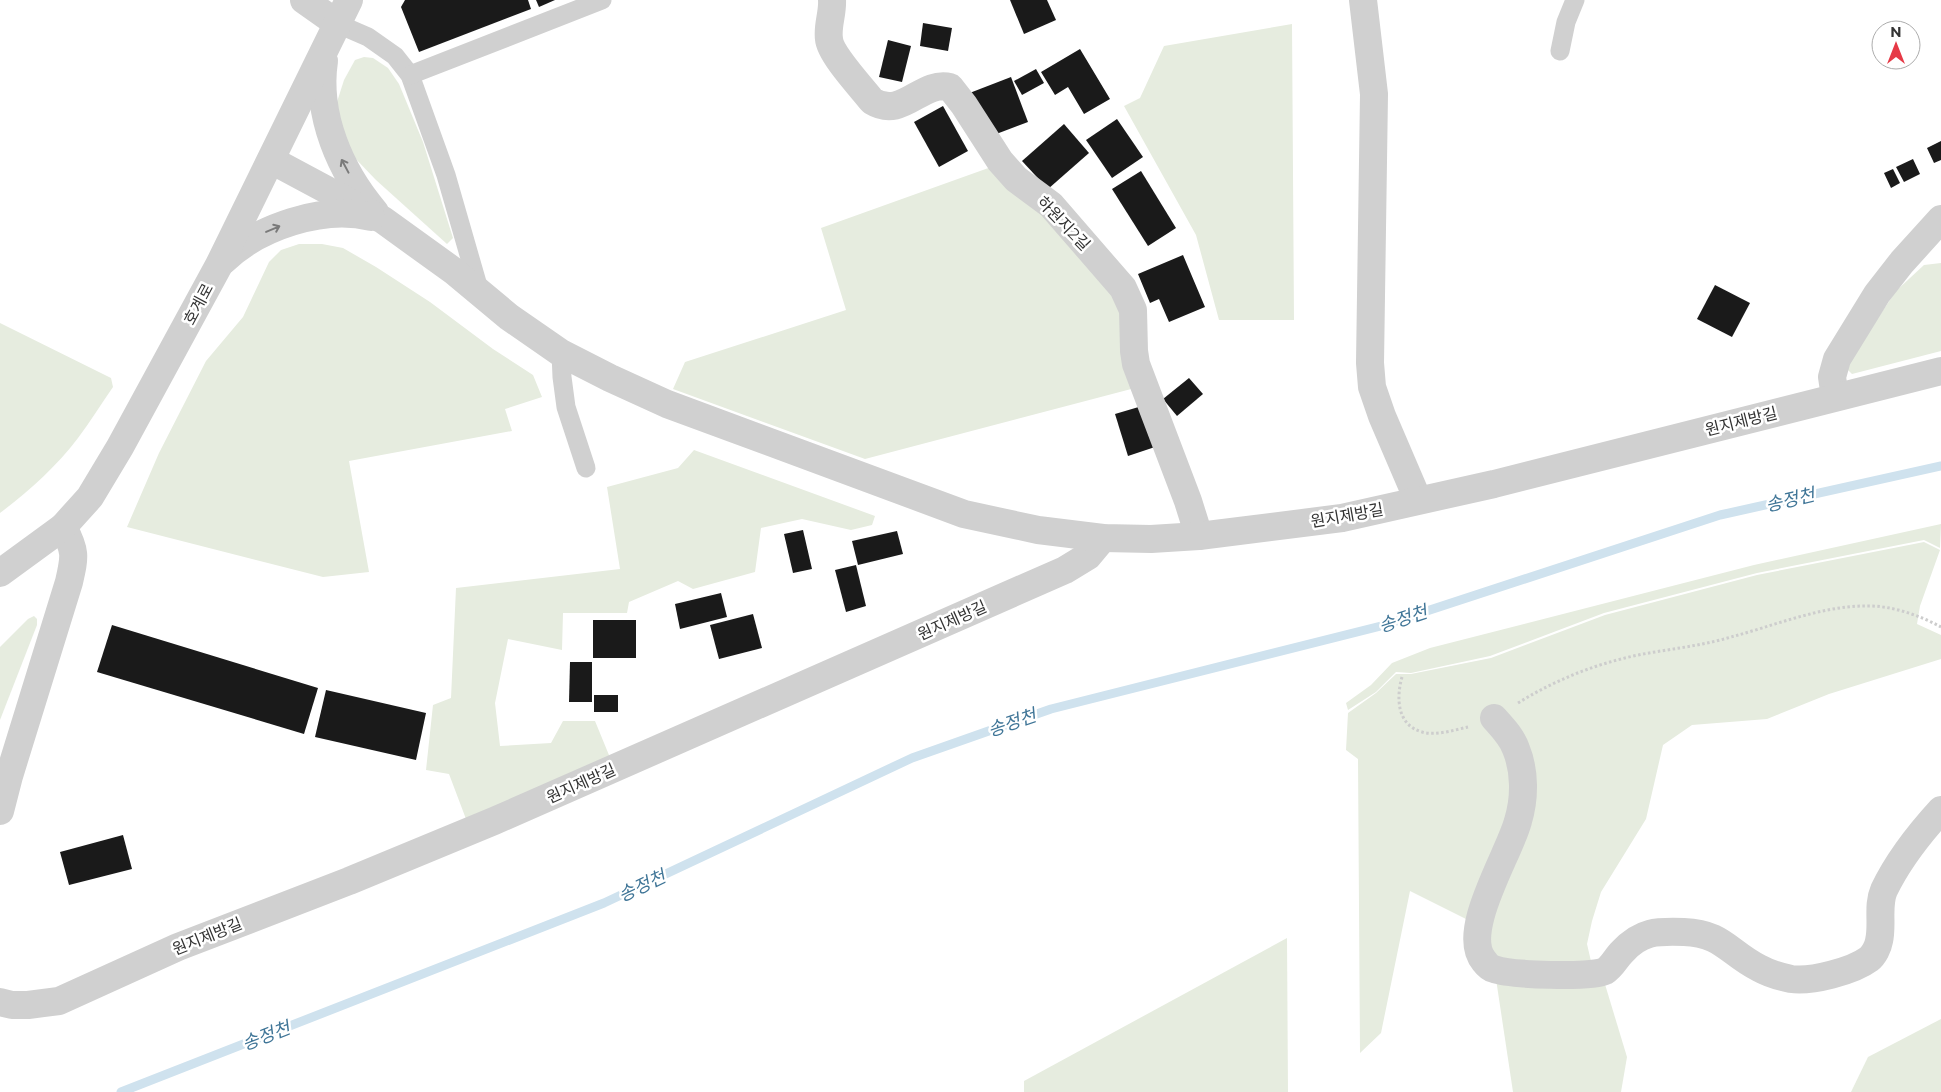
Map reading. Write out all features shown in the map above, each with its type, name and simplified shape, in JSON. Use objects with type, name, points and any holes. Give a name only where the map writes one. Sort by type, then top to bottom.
[{"type":"street","points":[[304,0],[338,23],[322,83],[324,110],[331,135],[346,170],[359,191],[383,220]]},
{"type":"street","name":"하원지2길","points":[[832,0],[829,42],[835,54],[872,100],[880,106],[892,107],[906,102],[936,85],[950,87],[960,98],[1000,161],[1016,179],[1052,204],[1123,288],[1133,310],[1136,364],[1200,536]]},
{"type":"street","points":[[1363,0],[1374,94],[1370,354],[1372,387],[1382,416],[1418,500]]},
{"type":"street","name":"호계로","points":[[3,572],[63,527],[95,489],[120,447],[218,265],[338,23]]},
{"type":"street","points":[[271,160],[383,220],[455,272],[509,317],[561,352],[610,378],[667,404],[964,514],[1038,530],[1103,538]]},
{"type":"street","points":[[218,265],[243,244],[289,223],[318,217],[350,215],[383,220]]},
{"type":"street","points":[[1835,397],[1832,377],[1837,359],[1877,294],[1902,262],[1941,219]]},
{"type":"street","name":"원지제방길","points":[[0,1002],[12,1005],[28,1005],[58,1001],[178,947],[349,881],[494,821],[1066,570],[1088,556],[1103,538],[1151,539],[1200,536],[1342,518],[1494,484],[1941,371]]},
{"type":"street","points":[[0,811],[69,582],[73,562],[72,545],[63,527]]},
{"type":"street","points":[[1494,718],[1516,747],[1522,776],[1522,798],[1519,818],[1512,840],[1485,901],[1478,935],[1478,945],[1482,959],[1492,968],[1500,970],[1545,974],[1595,973],[1604,971],[1639,937],[1663,931],[1710,935],[1759,968],[1793,979],[1823,976],[1856,967],[1870,958],[1880,940],[1880,906],[1883,892],[1899,863],[1924,829],[1941,810]]},
{"type":"lane","points":[[410,75],[602,0]]},
{"type":"lane","points":[[1560,51],[1566,22],[1575,0]]},
{"type":"lane","points":[[338,23],[368,37],[395,56],[410,75],[446,175],[480,293]]},
{"type":"lane","points":[[561,352],[566,406],[586,468]]},
{"type":"path","points":[[1402,677],[1399,687],[1399,710],[1412,728],[1422,732],[1434,733],[1473,726],[1494,718],[1560,680],[1594,666],[1730,638],[1811,614],[1863,606],[1884,606],[1941,627]]},
{"type":"shaded area","points":[[1292,24],[1294,320],[1219,320],[1196,235],[1124,106],[1140,98],[1164,46]]},
{"type":"shaded area","points":[[364,57],[373,58],[388,68],[399,84],[423,142],[453,238],[447,244],[376,180],[353,156],[344,139],[337,102],[344,80],[355,60]]},
{"type":"shaded area","points":[[994,166],[1117,289],[1135,388],[865,459],[673,389],[685,362],[846,310],[821,228]]},
{"type":"shaded area","points":[[299,244],[322,244],[343,248],[376,267],[430,302],[493,349],[533,375],[542,397],[505,409],[512,431],[349,461],[369,572],[323,577],[127,527],[159,453],[206,361],[243,317],[269,262],[281,250]]},
{"type":"shaded area","points":[[1941,263],[1941,351],[1852,374],[1847,369],[1847,364],[1896,291],[1924,265]]},
{"type":"shaded area","points":[[0,323],[111,378],[113,387],[70,449],[32,487],[0,513]]},
{"type":"shaded area","points":[[694,450],[875,516],[872,525],[851,530],[802,519],[761,528],[755,572],[693,589],[678,581],[629,602],[627,613],[563,613],[562,650],[508,639],[495,703],[500,746],[551,743],[563,721],[595,721],[611,760],[466,819],[449,774],[426,770],[433,705],[451,698],[456,588],[620,569],[607,487],[678,468]]},
{"type":"shaded area","points":[[1941,524],[1940,548],[1924,540],[1757,573],[1604,613],[1490,656],[1411,673],[1396,672],[1376,692],[1348,710],[1346,703],[1371,685],[1392,663],[1430,648],[1754,565]]},
{"type":"shaded area","points":[[1924,542],[1940,550],[1920,606],[1917,624],[1941,635],[1941,659],[1829,694],[1767,719],[1692,725],[1663,745],[1646,819],[1601,892],[1587,944],[1593,970],[1500,962],[1472,922],[1410,891],[1381,1033],[1360,1053],[1358,759],[1346,750],[1348,713],[1376,693],[1396,674],[1411,674],[1491,658],[1605,615],[1757,575]]},
{"type":"shaded area","points":[[34,616],[37,619],[37,625],[0,720],[0,647],[28,619]]},
{"type":"shaded area","points":[[1287,938],[1288,1092],[1024,1092],[1024,1081]]},
{"type":"shaded area","points":[[1496,979],[1604,981],[1627,1057],[1621,1092],[1513,1092]]},
{"type":"shaded area","points":[[1941,1019],[1941,1092],[1851,1092],[1868,1057]]},
{"type":"building","points":[[405,0],[528,0],[531,9],[419,52],[401,7]]},
{"type":"building","points":[[536,0],[555,0],[539,7]]},
{"type":"building","points":[[1010,0],[1047,0],[1056,20],[1024,34]]},
{"type":"building","points":[[923,23],[952,28],[948,51],[920,46]]},
{"type":"building","points":[[888,40],[911,46],[902,82],[879,77]]},
{"type":"building","points":[[1080,49],[1110,99],[1084,114],[1068,87],[1055,95],[1041,72]]},
{"type":"building","points":[[1036,69],[1044,83],[1022,95],[1014,81]]},
{"type":"building","points":[[1011,77],[1028,122],[991,136],[967,94]]},
{"type":"building","points":[[943,106],[968,151],[939,167],[914,122]]},
{"type":"building","points":[[1117,119],[1143,157],[1112,178],[1086,140]]},
{"type":"building","points":[[1064,124],[1089,153],[1048,189],[1022,161]]},
{"type":"building","points":[[1941,141],[1941,160],[1934,163],[1927,148]]},
{"type":"building","points":[[1913,159],[1920,174],[1904,182],[1896,167]]},
{"type":"building","points":[[1893,169],[1900,183],[1891,188],[1884,173]]},
{"type":"building","points":[[1141,171],[1176,228],[1148,246],[1112,189]]},
{"type":"building","points":[[1183,255],[1205,307],[1169,322],[1159,299],[1150,303],[1138,274]]},
{"type":"building","points":[[1715,285],[1750,303],[1732,337],[1697,319]]},
{"type":"building","points":[[1189,378],[1203,394],[1177,416],[1163,399]]},
{"type":"building","points":[[1142,406],[1155,447],[1128,456],[1115,414]]},
{"type":"building","points":[[803,530],[812,569],[793,573],[784,534]]},
{"type":"building","points":[[897,531],[903,554],[858,565],[852,541]]},
{"type":"building","points":[[856,565],[866,606],[846,612],[835,570]]},
{"type":"building","points":[[721,593],[727,617],[680,629],[675,604]]},
{"type":"building","points":[[753,614],[762,648],[719,659],[710,625]]},
{"type":"building","points":[[593,620],[636,620],[636,658],[593,658]]},
{"type":"building","points":[[112,625],[318,688],[304,734],[97,672]]},
{"type":"building","points":[[570,662],[592,662],[592,702],[569,702]]},
{"type":"building","points":[[326,690],[426,713],[416,760],[315,737]]},
{"type":"building","points":[[594,695],[618,695],[618,712],[594,712]]},
{"type":"building","points":[[123,835],[132,869],[69,885],[60,852]]},
{"type":"waterway","name":"송정천","points":[[121,1092],[604,903],[912,758],[1051,709],[1381,626],[1720,515],[1941,466]]}]
